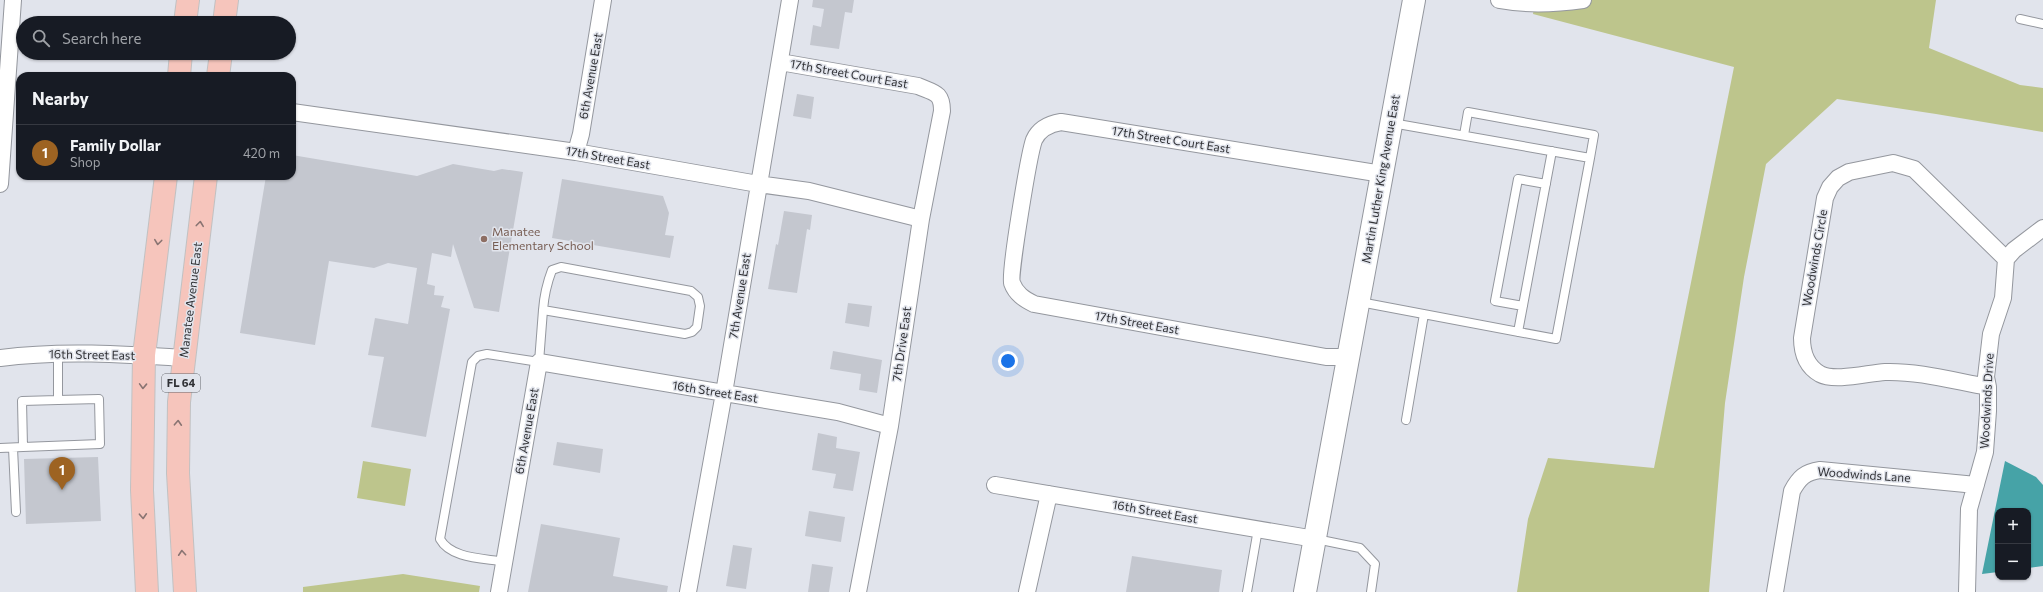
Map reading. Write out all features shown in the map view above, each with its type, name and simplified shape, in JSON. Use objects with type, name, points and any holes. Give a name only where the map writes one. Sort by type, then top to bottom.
[{"type":"main road","points":[[186,16],[188,0]]},
{"type":"main road","points":[[225,16],[227,0]]},
{"type":"main road","points":[[179,72],[180,60]]},
{"type":"main road","points":[[219,72],[220,60]]},
{"type":"main road","points":[[147,592],[142,490],[144,355],[166,180]]},
{"type":"main road","name":"Manatee Avenue East","points":[[186,592],[178,440],[183,358],[205,180]]},
{"type":"street","points":[[0,184],[9,78],[13,0]]},
{"type":"street","name":"6th Avenue East","points":[[576,152],[581,134],[604,0]]},
{"type":"street","name":"7th Avenue East","points":[[688,592],[724,393],[790,0]]},
{"type":"street","name":"Martin Luther King Avenue East","points":[[1305,592],[1414,0]]},
{"type":"street","points":[[1499,0],[1515,3],[1563,3],[1583,0]]},
{"type":"street","name":"17th Street Court East","points":[[780,62],[918,86],[940,97]]},
{"type":"street","name":"7th Drive East","points":[[858,592],[890,426],[920,219],[942,111],[940,97]]},
{"type":"street","name":"17th Street East","points":[[296,113],[576,152],[758,184],[809,191],[920,219]]},
{"type":"street","name":"17th Street Court East","points":[[1022,206],[1034,140],[1042,129],[1052,124],[1061,122],[1382,174]]},
{"type":"street","name":"Woodwinds Circle","points":[[1988,388],[1916,374],[1886,372],[1827,376],[1811,368],[1802,350],[1802,338],[1826,198],[1830,187],[1838,178],[1849,172],[1893,163],[1914,169],[2006,260]]},
{"type":"street","name":"17th Street East","points":[[1022,206],[1011,279],[1019,295],[1034,304],[1326,356],[1348,357]]},
{"type":"street","points":[[2006,260],[2014,250],[2043,228]]},
{"type":"street","name":"Woodwinds Drive","points":[[1967,592],[1969,510],[1985,452],[1988,388],[1986,377],[1991,334],[2003,298],[2006,260]]},
{"type":"street","name":"16th Street East","points":[[0,358],[28,354],[58,354],[144,355],[183,358]]},
{"type":"street","name":"6th Avenue East","points":[[500,592],[539,362]]},
{"type":"street","name":"16th Street East","points":[[539,362],[838,412],[890,426]]},
{"type":"street","name":"Woodwinds Lane","points":[[1775,592],[1792,491],[1800,477],[1810,471],[1820,470],[1976,485]]},
{"type":"street","name":"16th Street East","points":[[996,485],[1315,539]]},
{"type":"street","points":[[1028,592],[1049,494]]},
{"type":"lane","points":[[2020,19],[2043,24]]},
{"type":"lane","points":[[1358,302],[1556,339],[1594,135],[1468,112],[1464,135]]},
{"type":"lane","points":[[1391,122],[1590,158]]},
{"type":"lane","points":[[1518,332],[1552,151]]},
{"type":"lane","points":[[1523,306],[1495,301],[1518,179],[1546,184]]},
{"type":"lane","name":"6th Avenue East","points":[[539,362],[543,310],[552,270],[561,267],[691,291],[698,297],[700,306],[697,327],[692,332],[685,334],[543,310]]},
{"type":"lane","points":[[1406,420],[1424,314]]},
{"type":"lane","points":[[58,354],[58,400]]},
{"type":"lane","points":[[505,562],[453,552],[444,547],[440,539],[472,362],[478,356],[487,354],[539,362]]},
{"type":"lane","points":[[0,448],[100,444],[99,399],[22,401],[23,447]]},
{"type":"lane","points":[[13,448],[16,512]]},
{"type":"lane","points":[[1247,592],[1258,529]]},
{"type":"lane","points":[[1315,539],[1360,548],[1376,564],[1370,592]]},
{"type":"green space","points":[[1535,0],[1936,0],[1929,48],[2020,85],[2043,88],[2043,132],[1837,99],[1766,164],[1744,277],[1725,403],[1709,592],[1517,592],[1528,519],[1548,458],[1654,468],[1734,67],[1533,14]]},
{"type":"green space","points":[[363,461],[411,469],[405,506],[357,498]]},
{"type":"green space","points":[[403,574],[480,586],[479,592],[303,592],[303,587]]},
{"type":"water","points":[[2005,461],[2036,477],[2043,485],[2043,566],[2031,568],[2031,508],[1995,508]]},
{"type":"water","points":[[1995,510],[1995,572],[1982,574]]},
{"type":"building","points":[[813,0],[854,0],[852,13],[845,12],[839,49],[810,45],[813,25],[821,27],[824,9],[812,7]]},
{"type":"building","points":[[797,94],[814,97],[811,119],[793,116]]},
{"type":"building","points":[[296,156],[417,176],[453,164],[494,171],[502,169],[523,172],[499,312],[474,308],[453,244],[451,257],[432,253],[427,284],[435,286],[434,295],[444,296],[441,307],[450,309],[426,437],[371,427],[384,357],[368,355],[375,318],[408,324],[417,268],[388,263],[374,268],[329,261],[315,345],[240,333],[265,180],[296,180]]},
{"type":"building","points":[[562,179],[663,196],[669,213],[665,235],[674,236],[670,258],[552,238]]},
{"type":"building","points":[[784,211],[812,215],[810,230],[807,229],[797,293],[768,289],[776,244],[778,245]]},
{"type":"building","points":[[848,303],[872,306],[869,327],[845,323]]},
{"type":"building","points":[[833,351],[882,360],[877,393],[859,390],[861,374],[830,369]]},
{"type":"building","points":[[818,433],[837,437],[836,448],[860,452],[853,491],[833,488],[836,474],[812,470]]},
{"type":"building","points":[[557,442],[603,449],[600,473],[553,465]]},
{"type":"building","points":[[98,457],[101,521],[26,524],[24,459]]},
{"type":"building","points":[[809,511],[845,517],[841,542],[805,536]]},
{"type":"building","points":[[541,524],[620,538],[613,576],[668,586],[667,592],[528,592]]},
{"type":"building","points":[[733,545],[752,548],[746,589],[726,586]]},
{"type":"building","points":[[1132,556],[1222,570],[1219,592],[1126,592]]},
{"type":"building","points":[[812,564],[833,567],[829,592],[808,592]]},
{"type":"place","name":"Manatee Elementary School","points":[[484,239]]},
{"type":"place","name":"Family Dollar","points":[[62,490]]}]
